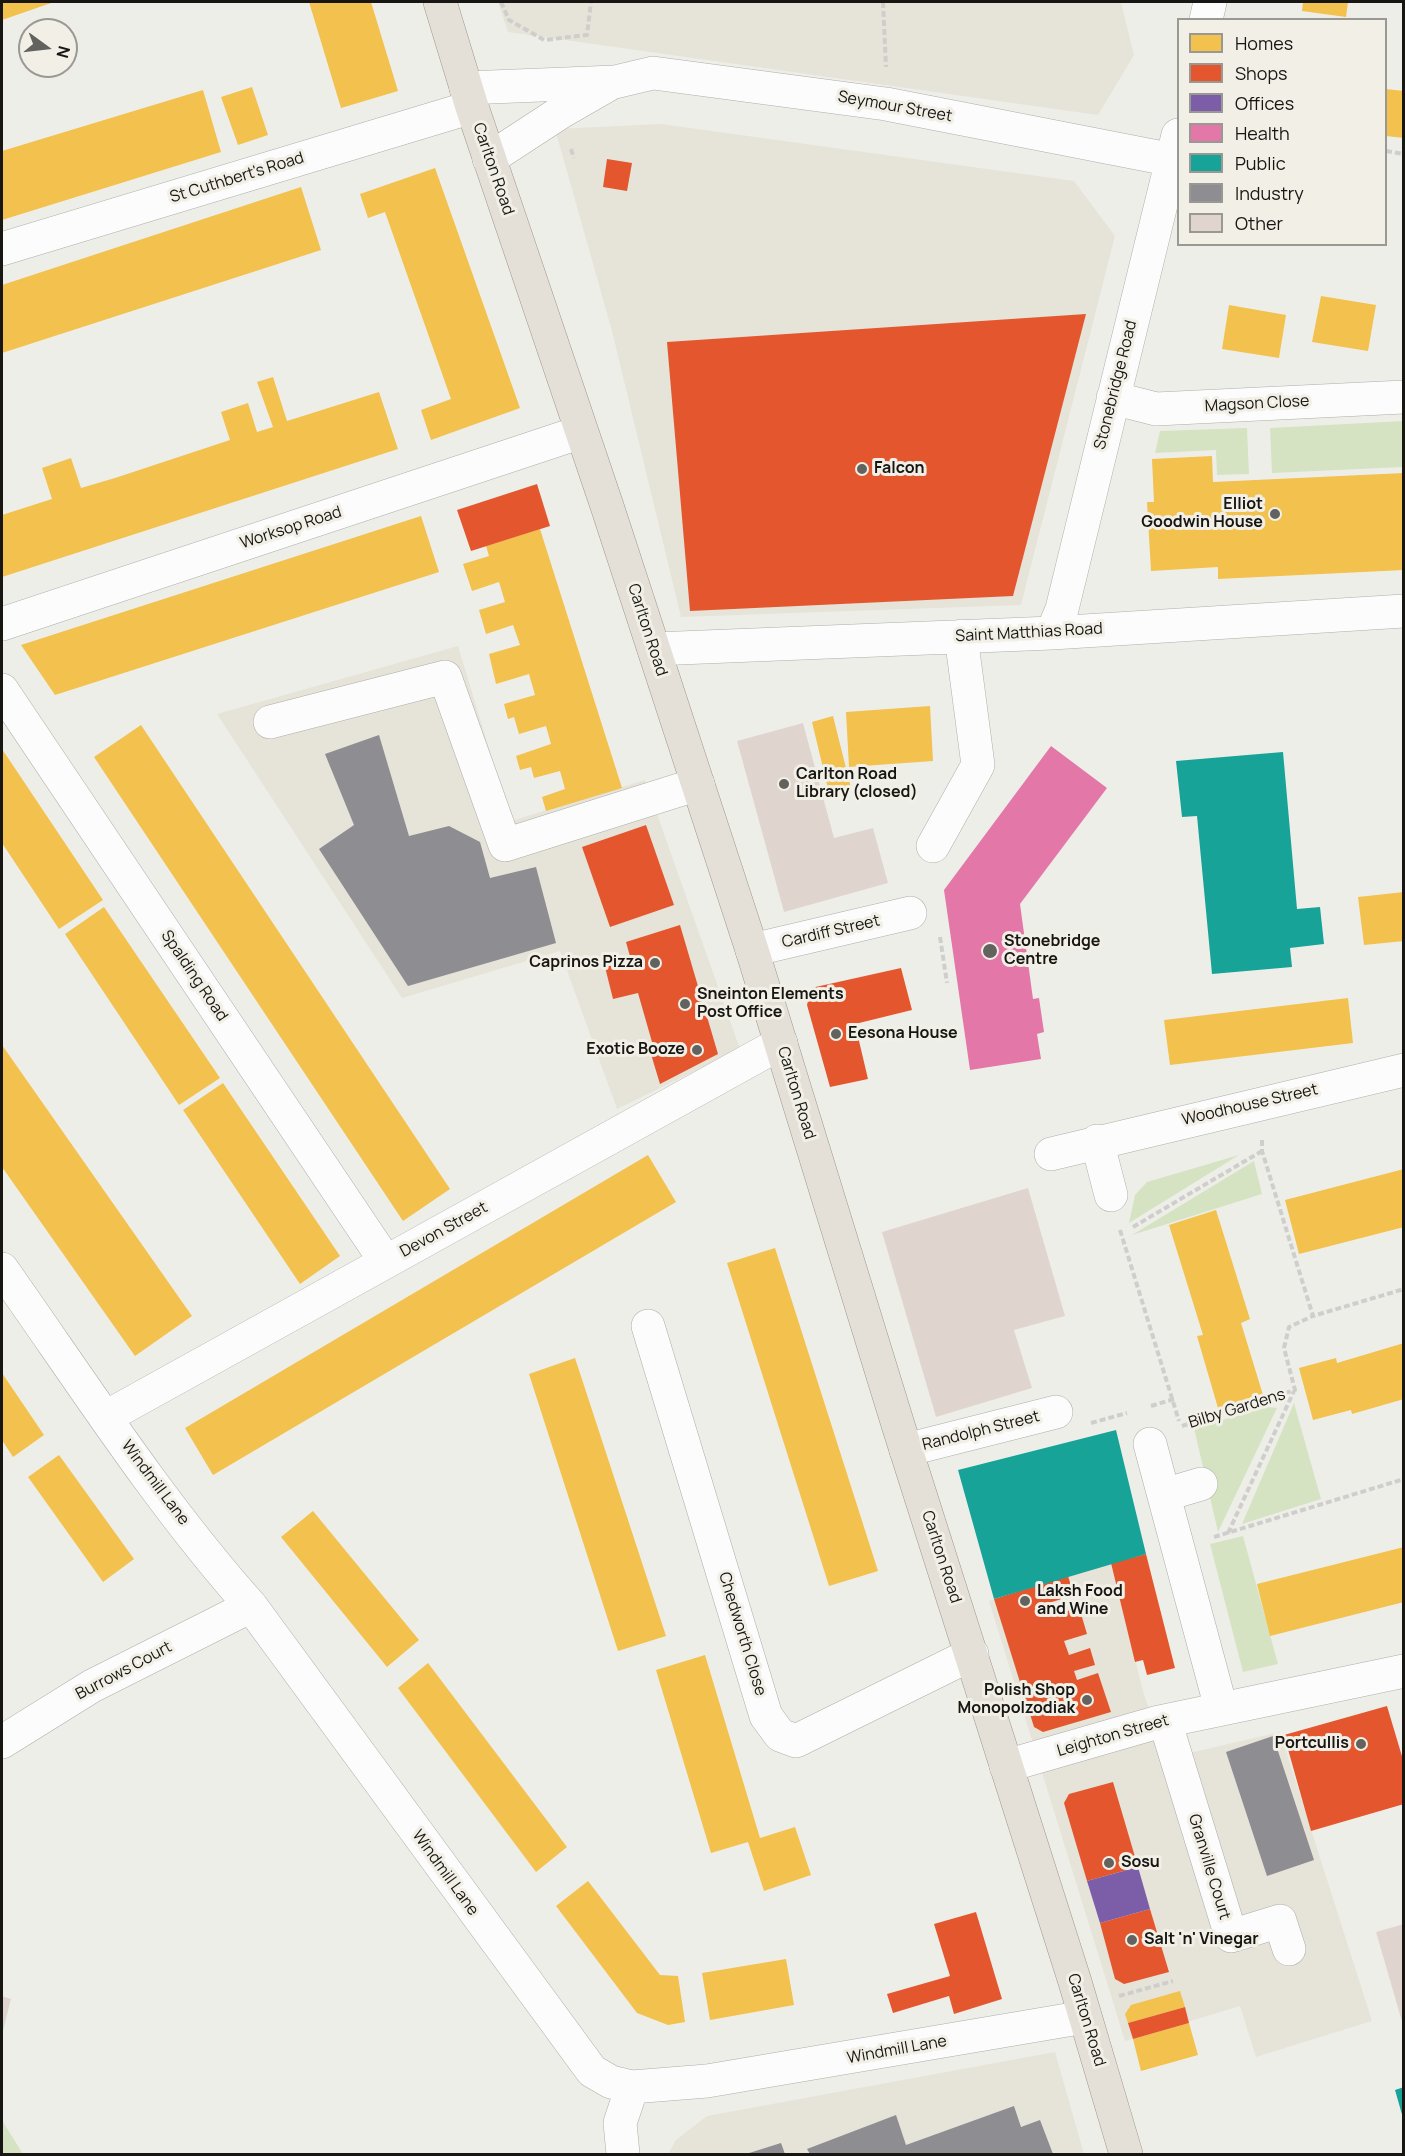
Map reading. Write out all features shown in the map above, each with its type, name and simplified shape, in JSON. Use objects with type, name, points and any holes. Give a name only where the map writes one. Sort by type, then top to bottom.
[{"type":"main road","name":"Carlton Road","points":[[440,2],[489,159],[654,649],[752,950],[1126,2154]]},
{"type":"street","points":[[1206,18],[1210,2]]},
{"type":"street","name":"Seymour Street","points":[[469,97],[615,82],[653,73],[886,104],[1176,148]]},
{"type":"street","name":"Seymour Street","points":[[489,159],[561,112],[615,82]]},
{"type":"street","name":"St Cuthbert's Road","points":[[2,249],[469,97]]},
{"type":"street","name":"Stonebridge Road","points":[[1052,633],[1062,609],[1176,148]]},
{"type":"street","name":"Magson Close","points":[[1113,398],[1156,409],[1404,397]]},
{"type":"street","name":"Worksop Road","points":[[2,624],[581,432]]},
{"type":"street","name":"Saint Matthias Road","points":[[654,649],[1052,633],[1404,611]]},
{"type":"street","points":[[933,846],[978,765],[961,636]]},
{"type":"street","points":[[270,722],[445,677],[506,845],[698,784]]},
{"type":"street","name":"Spalding Road","points":[[2,690],[386,1262]]},
{"type":"street","name":"Cardiff Street","points":[[752,950],[924,919]]},
{"type":"street","name":"Devon Street","points":[[106,1418],[781,1043]]},
{"type":"street","name":"Woodhouse Street","points":[[1051,1154],[1097,1141],[1404,1070]]},
{"type":"street","points":[[1097,1141],[1111,1195]]},
{"type":"street","name":"Windmill Lane","points":[[2,1269],[106,1418],[221,1573],[251,1606],[592,2071],[611,2082],[632,2087],[707,2081],[1083,2012]]},
{"type":"street","name":"Chedworth Close","points":[[648,1326],[766,1716],[780,1735],[796,1741],[972,1654]]},
{"type":"street","name":"Randolph Street","points":[[906,1450],[1056,1412]]},
{"type":"street","points":[[1150,1444],[1221,1708]]},
{"type":"street","points":[[1164,1495],[1201,1484]]},
{"type":"street","name":"Burrows Court","points":[[2,1742],[92,1686],[251,1606]]},
{"type":"street","name":"Leighton Street","points":[[1006,1766],[1165,1721],[1404,1671]]},
{"type":"street","name":"Granville Court","points":[[1165,1721],[1231,1936],[1280,1921],[1288,1949]]},
{"type":"street","points":[[623,2154],[620,2123],[632,2087]]},
{"type":"path","points":[[501,2],[509,20],[544,40],[587,35],[591,2]]},
{"type":"path","points":[[883,2],[886,104]]},
{"type":"path","points":[[1387,151],[1404,153]]},
{"type":"path","points":[[924,919],[947,983]]},
{"type":"path","points":[[1262,1132],[1262,1151],[1313,1316]]},
{"type":"path","points":[[1122,1234],[1262,1151]]},
{"type":"path","name":"Bilby Gardens","points":[[1111,1195],[1174,1399],[1180,1426],[1295,1390],[1284,1348],[1289,1327],[1313,1316],[1404,1289]]},
{"type":"path","points":[[1228,1533],[1295,1390]]},
{"type":"path","points":[[1140,1409],[1174,1399]]},
{"type":"path","points":[[1056,1412],[1061,1432],[1129,1412]]},
{"type":"path","points":[[1211,1538],[1404,1479]]},
{"type":"path","points":[[1083,2012],[1173,1981]]},
{"type":"shaded area","points":[[498,2],[1121,2],[1134,55],[1098,115],[508,32]]},
{"type":"shaded area","points":[[661,124],[1074,181],[1115,236],[1021,605],[681,617],[612,331],[555,129]]},
{"type":"shaded area","points":[[458,646],[511,821],[645,780],[740,1049],[617,1109],[560,951],[402,998],[217,714]]},
{"type":"shaded area","points":[[1111,1563],[1144,1695],[1168,1758],[1280,1732],[1372,2021],[1256,2057],[1240,2006],[1125,2041],[989,1601]]},
{"type":"shaded area","points":[[1055,2052],[1084,2154],[668,2154],[676,2140],[707,2116]]},
{"type":"green space","points":[[1403,421],[1403,467],[1272,473],[1270,428]]},
{"type":"green space","points":[[1247,428],[1249,474],[1217,475],[1216,450],[1155,453],[1160,431]]},
{"type":"green space","points":[[1239,1155],[1129,1223],[1135,1195],[1147,1182]]},
{"type":"green space","points":[[1254,1161],[1262,1194],[1132,1235]]},
{"type":"green space","points":[[1294,1403],[1321,1499],[1242,1524]]},
{"type":"green space","points":[[1268,1407],[1277,1408],[1218,1532],[1194,1428]]},
{"type":"green space","points":[[1243,1536],[1278,1664],[1243,1672],[1210,1544]]},
{"type":"green space","points":[[3,2122],[23,2154],[2,2154]]},
{"type":"building: Homes","points":[[2,2],[54,2],[2,20]]},
{"type":"building: Homes","points":[[309,2],[371,2],[398,91],[341,108]]},
{"type":"building: Homes","points":[[1303,2],[1348,2],[1346,17],[1302,11]]},
{"type":"building: Homes","points":[[252,87],[268,135],[238,145],[221,97]]},
{"type":"building: Homes","points":[[1387,89],[1404,91],[1404,138],[1387,136]]},
{"type":"building: Homes","points":[[203,90],[221,152],[2,220],[2,151]]},
{"type":"building: Homes","points":[[435,168],[520,408],[431,440],[421,410],[451,399],[385,212],[368,218],[360,194]]},
{"type":"building: Homes","points":[[301,187],[321,250],[2,353],[2,285]]},
{"type":"building: Homes","points":[[1321,296],[1376,305],[1368,351],[1312,342]]},
{"type":"building: Homes","points":[[1229,305],[1286,315],[1279,358],[1222,349]]},
{"type":"building: Homes","points":[[273,377],[287,421],[379,392],[398,449],[2,577],[2,515],[52,499],[42,468],[71,458],[81,488],[115,478],[230,440],[221,412],[248,403],[257,432],[273,427],[257,382]]},
{"type":"building: Homes","name":"Elliot Goodwin House","points":[[1212,456],[1213,482],[1404,473],[1404,570],[1218,579],[1218,567],[1151,571],[1147,502],[1154,502],[1152,459]]},
{"type":"building: Homes","points":[[421,516],[439,572],[55,695],[21,645]]},
{"type":"building: Homes","points":[[540,529],[622,788],[546,811],[542,797],[565,789],[560,771],[534,778],[531,767],[520,770],[516,756],[551,744],[546,726],[519,734],[514,717],[508,719],[504,704],[535,695],[529,674],[496,684],[489,654],[520,645],[513,625],[486,634],[479,610],[505,602],[499,582],[472,591],[463,564],[489,556],[486,546]]},
{"type":"building: Homes","points":[[930,706],[933,761],[849,767],[846,712]]},
{"type":"building: Homes","points":[[833,716],[851,788],[829,793],[812,722]]},
{"type":"building: Homes","points":[[141,725],[450,1189],[403,1221],[94,757]]},
{"type":"building: Homes","points":[[2,749],[103,900],[59,929],[2,843]]},
{"type":"building: Homes","points":[[1404,892],[1404,941],[1364,945],[1358,897]]},
{"type":"building: Homes","points":[[104,907],[220,1078],[179,1105],[65,934]]},
{"type":"building: Homes","points":[[1348,998],[1353,1043],[1170,1065],[1164,1020]]},
{"type":"building: Homes","points":[[2,1045],[192,1316],[135,1356],[2,1167]]},
{"type":"building: Homes","points":[[223,1083],[340,1256],[300,1284],[183,1110]]},
{"type":"building: Homes","points":[[648,1155],[676,1202],[213,1475],[185,1428]]},
{"type":"building: Homes","points":[[1404,1169],[1404,1227],[1299,1254],[1285,1200]]},
{"type":"building: Homes","points":[[1216,1210],[1250,1319],[1241,1323],[1263,1395],[1218,1408],[1197,1336],[1203,1335],[1169,1225]]},
{"type":"building: Homes","points":[[775,1248],[878,1571],[829,1586],[727,1263]]},
{"type":"building: Homes","points":[[1404,1343],[1404,1399],[1352,1414],[1351,1410],[1313,1420],[1299,1368],[1336,1358],[1337,1363]]},
{"type":"building: Homes","points":[[575,1358],[666,1636],[618,1651],[529,1374]]},
{"type":"building: Homes","points":[[2,1373],[44,1435],[13,1457],[2,1440]]},
{"type":"building: Homes","points":[[59,1455],[134,1559],[103,1582],[28,1477]]},
{"type":"building: Homes","points":[[313,1511],[419,1640],[387,1667],[281,1537]]},
{"type":"building: Homes","points":[[1404,1547],[1404,1602],[1270,1636],[1257,1584]]},
{"type":"building: Homes","points":[[705,1655],[760,1838],[795,1827],[811,1875],[764,1891],[748,1842],[711,1853],[656,1670]]},
{"type":"building: Homes","points":[[428,1663],[567,1847],[536,1872],[398,1688]]},
{"type":"building: Homes","points":[[588,1881],[660,1975],[678,1976],[685,2022],[668,2025],[637,2013],[556,1906]]},
{"type":"building: Homes","points":[[786,1959],[794,2005],[710,2020],[702,1973]]},
{"type":"building: Homes","points":[[1180,1991],[1185,2007],[1128,2023],[1125,2014],[1131,2005]]},
{"type":"building: Homes","points":[[1189,2023],[1198,2055],[1141,2071],[1133,2039]]},
{"type":"building: Shops","points":[[607,159],[632,163],[627,191],[603,187]]},
{"type":"building: Shops","name":"Falcon","points":[[1086,314],[1013,596],[690,611],[667,342]]},
{"type":"building: Shops","points":[[537,484],[550,526],[471,551],[457,510]]},
{"type":"building: Shops","points":[[646,825],[674,905],[610,927],[582,847]]},
{"type":"building: Shops","points":[[680,925],[718,1054],[660,1084],[650,1051],[654,1049],[638,993],[613,999],[605,967],[631,960],[626,942]]},
{"type":"building: Shops","name":"Eesona House","points":[[901,968],[912,1010],[855,1024],[868,1079],[830,1087],[807,1005],[811,988]]},
{"type":"building: Shops","points":[[1146,1554],[1175,1668],[1147,1675],[1143,1660],[1135,1662],[1111,1563]]},
{"type":"building: Shops","points":[[1068,1576],[1074,1595],[1052,1602],[1053,1606],[1056,1615],[1079,1607],[1087,1634],[1064,1641],[1069,1655],[1090,1648],[1095,1665],[1074,1671],[1077,1680],[1098,1673],[1111,1712],[1043,1732],[1034,1727],[994,1599]]},
{"type":"building: Shops","name":"Portcullis","points":[[1387,1706],[1404,1763],[1404,1804],[1311,1831],[1284,1735]]},
{"type":"building: Shops","points":[[1113,1782],[1138,1867],[1087,1881],[1064,1803],[1069,1794]]},
{"type":"building: Shops","name":"Salt 'n' Vinegar","points":[[1150,1909],[1169,1972],[1124,1984],[1115,1979],[1100,1923]]},
{"type":"building: Shops","points":[[976,1912],[1002,1999],[954,2014],[949,1996],[893,2013],[887,1994],[950,1976],[934,1924]]},
{"type":"building: Shops","points":[[1185,2007],[1189,2023],[1133,2039],[1128,2023]]},
{"type":"building: Offices","points":[[1138,1867],[1150,1909],[1100,1923],[1087,1881]]},
{"type":"building: Health","name":"Stonebridge Centre","points":[[1051,746],[1107,788],[1020,904],[1033,999],[1039,998],[1044,1032],[1037,1034],[1041,1059],[970,1070],[944,890]]},
{"type":"building: Public","points":[[1283,752],[1297,909],[1320,907],[1324,944],[1290,948],[1292,967],[1212,974],[1197,816],[1182,817],[1176,761]]},
{"type":"building: Public","points":[[1116,1430],[1146,1554],[994,1599],[958,1470]]},
{"type":"building: Public","points":[[1404,2087],[1404,2118],[1403,2118],[1395,2090]]},
{"type":"building: Industry","points":[[379,735],[409,836],[449,826],[480,842],[490,878],[536,867],[556,943],[408,986],[319,849],[354,825],[325,754]]},
{"type":"building: Industry","points":[[1273,1736],[1314,1860],[1267,1876],[1226,1752]]},
{"type":"building: Industry","points":[[1014,2106],[1021,2127],[1040,2120],[1053,2154],[810,2154],[807,2149],[896,2115],[906,2145]]},
{"type":"building: Industry","points":[[781,2143],[785,2154],[746,2154]]},
{"type":"building: Other","name":"Carlton Road Library (closed)","points":[[803,723],[834,838],[873,828],[888,883],[784,912],[737,741]]},
{"type":"building: Other","points":[[1028,1188],[1065,1316],[1014,1330],[1032,1388],[936,1417],[882,1232]]},
{"type":"building: Other","points":[[1404,1924],[1404,2024],[1403,2025],[1376,1932]]},
{"type":"building: Other","points":[[2,1996],[11,1999],[2,2035]]},
{"type":"place","name":"Falcon","points":[[862,469]]},
{"type":"place","name":"Elliot Goodwin House","points":[[1275,514]]},
{"type":"place","name":"Carlton Road Library (closed)","points":[[784,784]]},
{"type":"place","name":"Stonebridge Centre","points":[[990,951]]},
{"type":"place","name":"Caprinos Pizza","points":[[655,963]]},
{"type":"place","name":"Sneinton Elements Post Office","points":[[685,1004]]},
{"type":"place","name":"Eesona House","points":[[836,1034]]},
{"type":"place","name":"Exotic Booze","points":[[697,1050]]},
{"type":"place","name":"Laksh Food and Wine","points":[[1025,1601]]},
{"type":"place","name":"Polish Shop Monopolzodiak","points":[[1087,1700]]},
{"type":"place","name":"Portcullis","points":[[1361,1744]]},
{"type":"place","name":"Sosu","points":[[1109,1863]]},
{"type":"place","name":"Salt 'n' Vinegar","points":[[1132,1940]]}]
